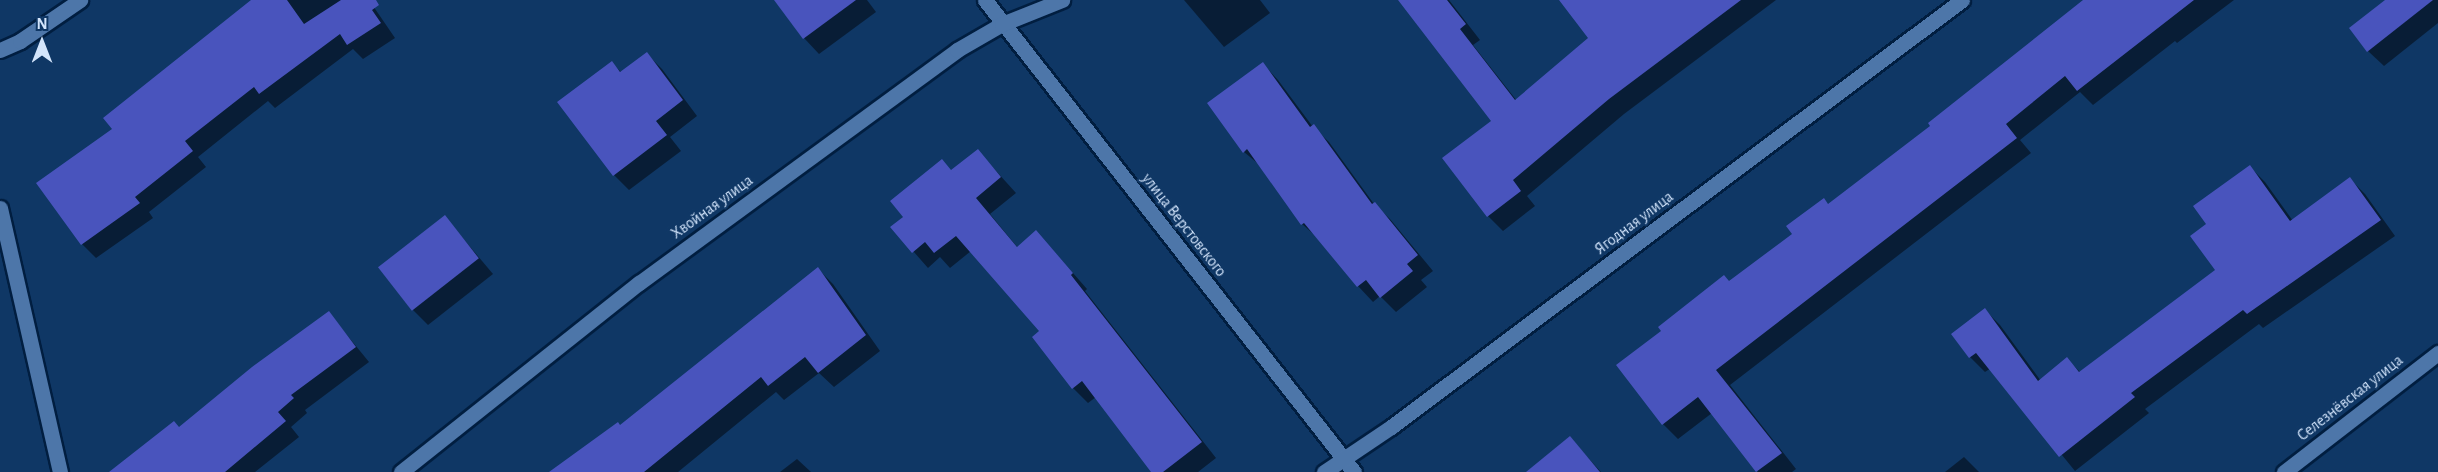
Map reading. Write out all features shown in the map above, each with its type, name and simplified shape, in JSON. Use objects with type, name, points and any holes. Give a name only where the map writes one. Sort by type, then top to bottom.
[{"type":"street","points":[[0,50],[20,41],[80,0]]},
{"type":"street","name":"улица Верстовского","points":[[985,0],[1354,472]]},
{"type":"street","name":"Хвойная улица","points":[[401,472],[639,283],[957,50],[1002,24],[1062,0]]},
{"type":"street","name":"Ягодная улица","points":[[1324,472],[1391,427],[1962,0]]},
{"type":"street","points":[[0,208],[60,472]]},
{"type":"street","name":"Селезнёвская улица","points":[[2284,472],[2438,353]]},
{"type":"building","points":[[251,0],[287,0],[304,24],[341,0],[376,0],[379,5],[372,10],[381,23],[347,45],[340,34],[259,94],[254,87],[185,141],[193,151],[135,197],[140,203],[81,245],[36,183],[112,129],[103,118]]},
{"type":"building","points":[[774,0],[856,0],[803,39]]},
{"type":"building","points":[[1398,0],[1447,0],[1466,24],[1460,29],[1515,100],[1588,38],[1559,0],[1741,0],[1609,99],[1513,180],[1521,191],[1487,217],[1442,158],[1491,121]]},
{"type":"building","points":[[2083,0],[2194,0],[2077,91],[2065,76],[2006,124],[2017,138],[1716,370],[1782,453],[1756,472],[1698,397],[1662,425],[1616,365],[1661,331],[1658,327],[1724,275],[1729,281],[1792,234],[1786,226],[1824,198],[1828,204],[1930,126],[1928,123]]},
{"type":"building","points":[[2385,0],[2433,0],[2367,52],[2349,28]]},
{"type":"building","points":[[647,52],[683,100],[656,121],[667,135],[613,176],[557,102],[612,61],[620,72]]},
{"type":"building","points":[[1263,62],[1310,127],[1314,124],[1372,204],[1375,202],[1418,255],[1407,264],[1413,271],[1380,298],[1366,280],[1357,287],[1304,223],[1301,225],[1247,149],[1243,153],[1207,103]]},
{"type":"building","points":[[978,149],[1001,177],[976,198],[1017,247],[1036,230],[1073,273],[1071,275],[1202,442],[1163,472],[1151,472],[1082,381],[1072,389],[1032,337],[1039,331],[956,236],[934,253],[925,242],[912,253],[890,227],[903,217],[890,201],[942,159],[951,170]]},
{"type":"building","points":[[2250,165],[2290,221],[2350,177],[2381,220],[2247,314],[2243,310],[2131,393],[2135,397],[2059,457],[1976,353],[1969,358],[1951,334],[1985,308],[2038,381],[2067,357],[2079,372],[2215,270],[2190,236],[2206,224],[2193,206]]},
{"type":"building","points":[[445,215],[479,258],[412,311],[378,267]]},
{"type":"building","points":[[818,267],[866,335],[818,373],[805,357],[768,386],[761,377],[644,472],[549,472],[618,422],[620,425]]},
{"type":"building","points":[[329,311],[356,347],[291,395],[294,398],[278,412],[286,421],[225,472],[109,472],[174,421],[179,427],[252,367]]},
{"type":"building","points":[[1570,436],[1600,472],[1526,472]]}]
